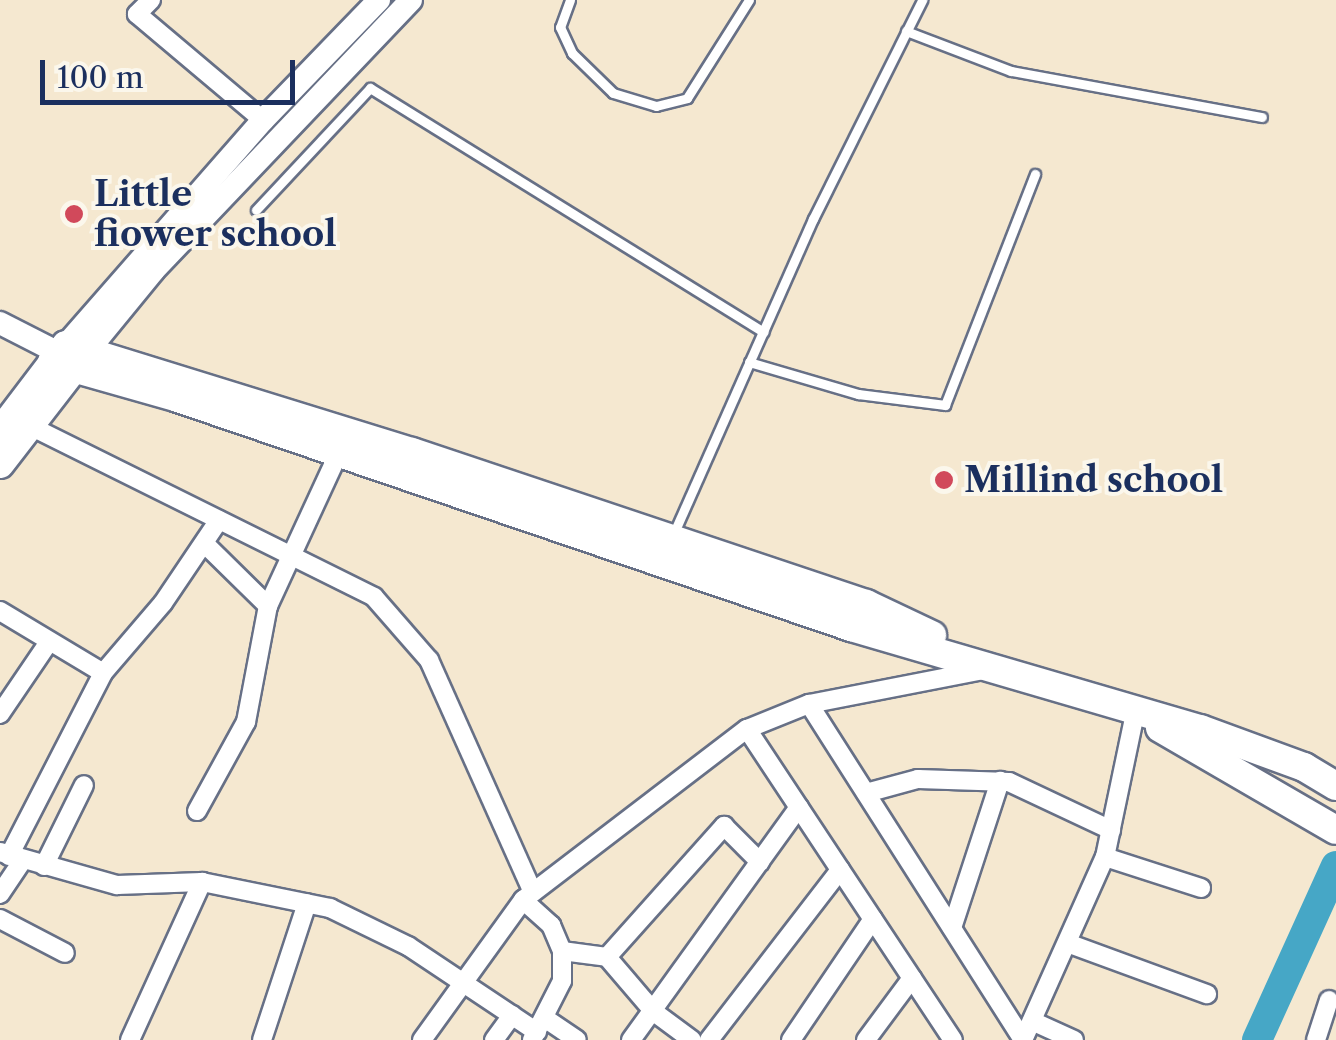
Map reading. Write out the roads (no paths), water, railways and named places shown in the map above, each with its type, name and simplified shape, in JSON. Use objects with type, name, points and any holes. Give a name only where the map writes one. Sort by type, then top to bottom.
[{"type":"main road","points":[[0,464],[30,426],[67,357]]},
{"type":"main road","points":[[0,432],[67,357]]},
{"type":"main road","points":[[67,357],[338,452],[666,550]]},
{"type":"main road","points":[[67,357],[197,380],[666,550],[851,627],[999,666],[1310,771],[1336,786]]},
{"type":"main road","points":[[1123,708],[1336,830]]},
{"type":"street","points":[[151,0],[137,14],[263,120]]},
{"type":"street","points":[[67,357],[263,120],[379,0]]},
{"type":"street","points":[[67,357],[411,0]]},
{"type":"street","points":[[0,323],[67,357]]},
{"type":"street","points":[[30,426],[293,553],[374,597],[429,660],[528,896],[551,925],[562,951],[562,981],[538,1030]]},
{"type":"street","points":[[197,811],[246,722],[268,606],[338,452]]},
{"type":"street","points":[[0,894],[10,856],[103,674],[219,520]]},
{"type":"street","points":[[204,543],[268,606]]},
{"type":"street","points":[[0,611],[103,674]]},
{"type":"street","points":[[0,714],[49,642]]},
{"type":"street","points":[[422,1040],[528,896],[748,729],[809,704],[999,666]]},
{"type":"street","points":[[809,704],[1023,1040]]},
{"type":"street","points":[[1023,1040],[1070,944],[1105,857],[1123,708]]},
{"type":"street","points":[[748,729],[946,1036]]},
{"type":"street","points":[[866,793],[918,780],[1000,781],[1111,830]]},
{"type":"street","points":[[952,928],[1000,781]]},
{"type":"street","points":[[44,866],[84,785]]},
{"type":"street","points":[[631,1040],[799,807]]},
{"type":"street","points":[[607,957],[724,826],[760,862]]},
{"type":"street","points":[[10,856],[117,885],[202,882],[307,903],[408,946],[538,1030],[577,1040]]},
{"type":"street","points":[[1105,857],[1201,888]]},
{"type":"street","points":[[709,1040],[840,870]]},
{"type":"street","points":[[130,1040],[202,882]]},
{"type":"street","points":[[262,1040],[307,903]]},
{"type":"street","points":[[0,919],[65,954]]},
{"type":"street","points":[[791,1040],[873,920]]},
{"type":"street","points":[[1070,944],[1207,994]]},
{"type":"street","points":[[562,951],[607,957],[654,1012],[692,1040]]},
{"type":"street","points":[[866,1040],[912,978]]},
{"type":"street","points":[[1316,1040],[1329,1000]]},
{"type":"street","points":[[494,1040],[512,1015]]},
{"type":"street","points":[[1032,1022],[1074,1040]]},
{"type":"lane","points":[[570,0],[560,27],[572,54],[613,93],[656,106],[688,98],[749,0]]},
{"type":"lane","points":[[666,550],[749,362],[922,0]]},
{"type":"lane","points":[[906,31],[1011,71],[1262,117]]},
{"type":"lane","points":[[256,210],[370,88],[763,332]]},
{"type":"lane","points":[[749,362],[858,394],[945,405],[1035,174]]},
{"type":"waterway","points":[[1257,1040],[1336,866]]},
{"type":"place","name":"Little fiower school","points":[[74,214]]},
{"type":"place","name":"Millind school","points":[[944,480]]}]
